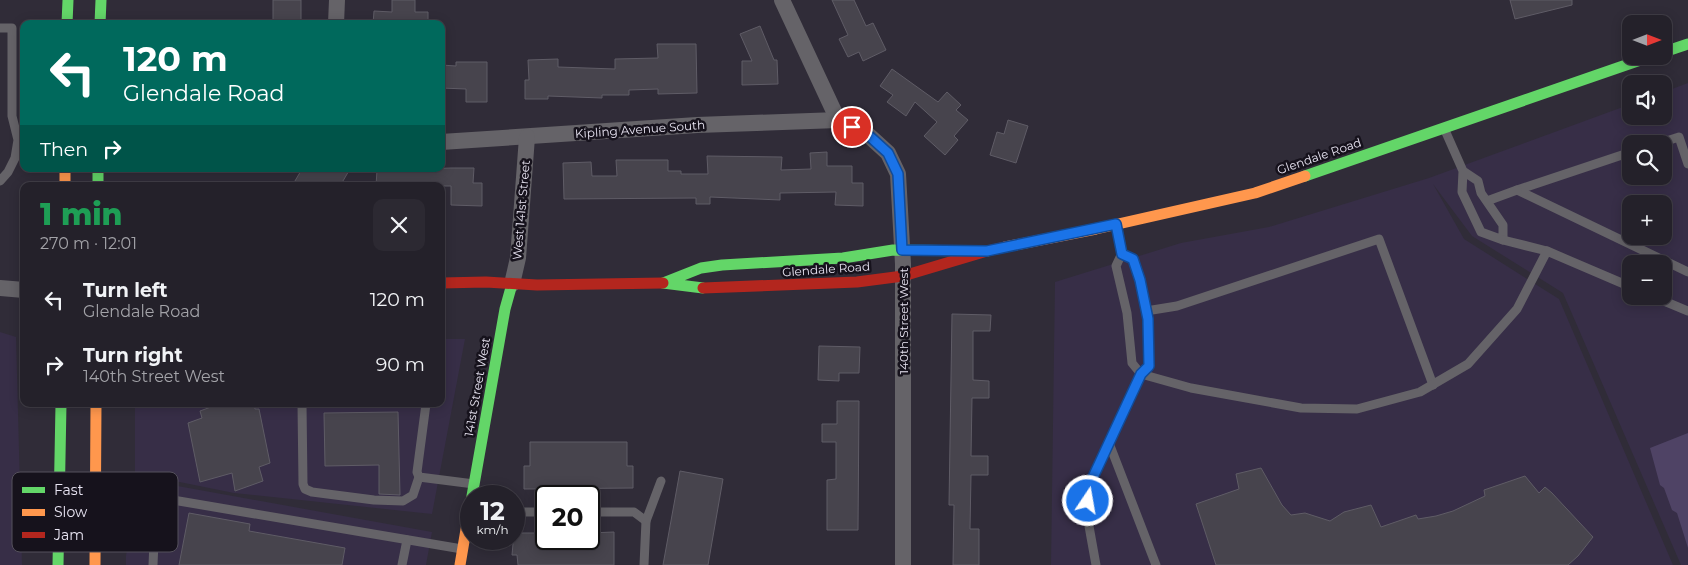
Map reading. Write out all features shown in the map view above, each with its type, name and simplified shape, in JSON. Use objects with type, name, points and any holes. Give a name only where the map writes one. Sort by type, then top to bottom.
[{"type":"main road","points":[[67,20],[68,0]]},
{"type":"main road","points":[[100,20],[101,0]]},
{"type":"main road","points":[[1672,49],[1688,44]]},
{"type":"main road","name":"Glendale Road","points":[[445,283],[605,285],[664,283],[714,289],[847,282],[903,276],[987,251],[1255,192],[1626,65]]},
{"type":"main road","name":"Glendale Road","points":[[664,283],[701,268],[722,265],[843,258],[902,250],[987,251]]},
{"type":"main road","name":"141st Street West","points":[[474,484],[505,309],[512,284]]},
{"type":"main road","points":[[59,472],[61,407]]},
{"type":"main road","points":[[96,407],[96,472]]},
{"type":"main road","points":[[460,565],[462,550]]},
{"type":"main road","points":[[59,552],[59,565]]},
{"type":"main road","points":[[95,552],[95,565]]},
{"type":"street","points":[[336,20],[337,0]]},
{"type":"street","points":[[782,0],[838,120]]},
{"type":"street","name":"Kipling Avenue South","points":[[445,142],[697,125],[838,120]]},
{"type":"street","name":"140th Street West","points":[[838,120],[866,133],[888,153],[898,174],[903,276],[903,565]]},
{"type":"street","name":"West 141st Street","points":[[512,284],[518,258],[527,137]]},
{"type":"street","points":[[0,288],[20,290]]},
{"type":"lane","points":[[0,28],[12,28],[12,116],[18,140],[15,158],[8,172],[0,181]]},
{"type":"lane","points":[[1444,128],[1463,171],[1462,192],[1481,232],[1503,240],[1547,251],[1622,283]]},
{"type":"lane","points":[[1683,135],[1688,164]]},
{"type":"lane","points":[[1486,200],[1622,155]]},
{"type":"lane","points":[[1463,171],[1478,181],[1481,193],[1503,224],[1503,240]]},
{"type":"lane","points":[[1517,190],[1688,272]]},
{"type":"lane","points":[[1116,224],[1122,254],[1116,266],[1127,313],[1132,363],[1141,374],[1191,388],[1301,408],[1357,409],[1420,392],[1468,364],[1517,309],[1547,251]]},
{"type":"lane","points":[[1146,311],[1177,306],[1379,239],[1433,385]]},
{"type":"lane","points":[[1096,565],[1087,515],[1088,488],[1141,374],[1149,366],[1148,319],[1140,280],[1133,259],[1122,254]]},
{"type":"lane","points":[[1672,304],[1688,311]]},
{"type":"lane","points":[[302,407],[303,484],[305,489],[312,492],[374,500],[402,501],[413,495],[420,477]]},
{"type":"lane","points":[[420,477],[417,472],[426,407]]},
{"type":"lane","points":[[1109,443],[1156,565]]},
{"type":"lane","points":[[420,477],[474,484]]},
{"type":"lane","points":[[644,565],[646,520],[661,481]]},
{"type":"lane","points":[[178,501],[460,548]]},
{"type":"lane","points":[[600,512],[634,512],[646,520]]},
{"type":"lane","points":[[402,565],[407,540]]},
{"type":"lane","points":[[154,552],[154,565]]},
{"type":"shaded area","points":[[1688,83],[1688,565],[1681,565],[1563,293],[1472,236],[1433,184],[1464,239],[1559,299],[1673,565],[1051,565],[1055,282],[1181,243],[1269,227],[1429,178],[1622,107],[1622,125],[1672,125],[1672,89]]},
{"type":"shaded area","points":[[0,332],[16,337],[20,472],[12,472],[12,552],[22,552],[22,565],[0,565]]},
{"type":"shaded area","points":[[445,339],[465,339],[432,514],[234,493],[178,482],[178,472],[135,472],[135,407],[445,407]]},
{"type":"shaded area","points":[[1688,433],[1688,548],[1677,513],[1672,510],[1664,488],[1660,485],[1650,448]]},
{"type":"shaded area","points":[[178,486],[432,532],[426,565],[126,565],[127,552],[178,552]]},
{"type":"building","points":[[273,0],[301,0],[301,20],[273,20]]},
{"type":"building","points":[[392,0],[415,0],[415,12],[428,12],[428,20],[373,20],[374,11],[392,12]]},
{"type":"building","points":[[832,0],[854,0],[866,26],[873,23],[886,50],[863,61],[859,52],[848,57],[839,39],[848,35]]},
{"type":"building","points":[[1510,0],[1572,0],[1572,5],[1515,19]]},
{"type":"building","points":[[760,26],[774,60],[777,60],[778,84],[742,85],[742,61],[752,61],[740,34]]},
{"type":"building","points":[[657,44],[696,44],[697,93],[658,94],[658,89],[629,90],[629,95],[602,95],[602,98],[548,96],[548,99],[525,99],[525,80],[529,80],[528,60],[558,59],[558,67],[615,69],[615,59],[658,58]]},
{"type":"building","points":[[456,62],[487,62],[487,102],[466,102],[466,89],[445,88],[445,65],[456,66]]},
{"type":"building","points":[[892,69],[938,102],[947,92],[961,105],[956,110],[968,120],[954,136],[958,140],[945,155],[924,136],[937,122],[915,102],[906,116],[887,102],[893,95],[880,86]]},
{"type":"building","points":[[1008,120],[1028,126],[1016,163],[990,155],[997,132],[1004,134]]},
{"type":"building","points":[[827,152],[827,166],[852,166],[852,183],[863,183],[863,206],[835,205],[836,192],[780,193],[780,200],[710,197],[710,204],[696,204],[696,198],[564,199],[563,163],[591,162],[592,176],[617,176],[616,160],[668,160],[668,171],[681,171],[681,174],[708,174],[707,156],[782,157],[781,170],[811,169],[810,153]]},
{"type":"building","points":[[445,168],[474,168],[473,183],[482,183],[482,206],[451,205],[451,186],[445,186],[445,182],[376,182],[377,172],[445,172]]},
{"type":"building","points":[[300,172],[348,172],[342,182],[294,182]]},
{"type":"building","points":[[952,314],[991,315],[990,331],[973,331],[973,380],[989,381],[989,398],[972,398],[971,456],[988,456],[988,475],[971,475],[970,529],[979,529],[979,565],[953,565],[954,505],[949,505]]},
{"type":"building","points":[[819,346],[860,347],[859,373],[839,373],[839,381],[818,380]]},
{"type":"building","points":[[837,401],[859,401],[858,530],[827,530],[827,480],[836,479],[836,442],[822,442],[822,424],[837,424]]},
{"type":"building","points":[[211,407],[255,407],[255,409],[259,409],[270,463],[259,467],[263,481],[235,491],[232,473],[200,482],[188,423],[202,418],[200,411]]},
{"type":"building","points":[[398,412],[400,495],[379,494],[379,465],[325,466],[324,413]]},
{"type":"building","points":[[530,442],[627,442],[627,466],[633,466],[633,488],[600,488],[600,485],[535,485],[535,489],[525,489],[524,466],[530,466]]},
{"type":"building","points":[[1261,468],[1282,505],[1291,515],[1305,513],[1330,521],[1344,512],[1371,505],[1381,527],[1416,515],[1418,519],[1453,511],[1485,496],[1484,490],[1525,476],[1539,493],[1545,487],[1552,493],[1593,537],[1568,565],[1216,565],[1196,504],[1239,489],[1236,474]]},
{"type":"building","points":[[680,471],[723,479],[708,565],[663,565]]},
{"type":"building","points":[[189,513],[250,524],[249,531],[345,548],[342,565],[179,565]]},
{"type":"building","points":[[614,532],[614,565],[518,565],[517,555],[512,555],[512,550],[525,550],[525,533],[535,533],[535,550],[600,550],[600,533]]},
{"type":"traffic: fast","points":[[67,20],[68,0]]},
{"type":"traffic: fast","points":[[100,20],[101,0]]},
{"type":"traffic: fast","points":[[1672,49],[1688,44]]},
{"type":"traffic: fast","points":[[1305,176],[1626,65]]},
{"type":"traffic: fast","points":[[98,172],[98,182]]},
{"type":"traffic: fast","points":[[703,288],[663,283],[701,268],[722,265],[843,258],[893,250],[987,251]]},
{"type":"traffic: fast","points":[[474,485],[505,309],[512,284]]},
{"type":"traffic: fast","points":[[60,472],[61,407]]},
{"type":"traffic: fast","points":[[58,552],[58,565]]},
{"type":"traffic: slow","points":[[65,172],[65,182]]},
{"type":"traffic: slow","points":[[1005,247],[1096,229],[1255,193],[1305,176]]},
{"type":"traffic: slow","points":[[96,407],[96,472]]},
{"type":"traffic: slow","points":[[460,565],[463,550]]},
{"type":"traffic: slow","points":[[95,552],[95,565]]},
{"type":"traffic: jam","points":[[703,288],[857,282],[903,276],[1005,247]]},
{"type":"traffic: jam","points":[[445,283],[486,282],[537,285],[663,283]]},
{"type":"route","points":[[852,127],[866,133],[888,153],[898,174],[902,250],[987,251],[1116,224],[1122,254],[1133,259],[1140,280],[1148,319],[1149,366],[1141,374],[1088,488],[1088,501]]}]
